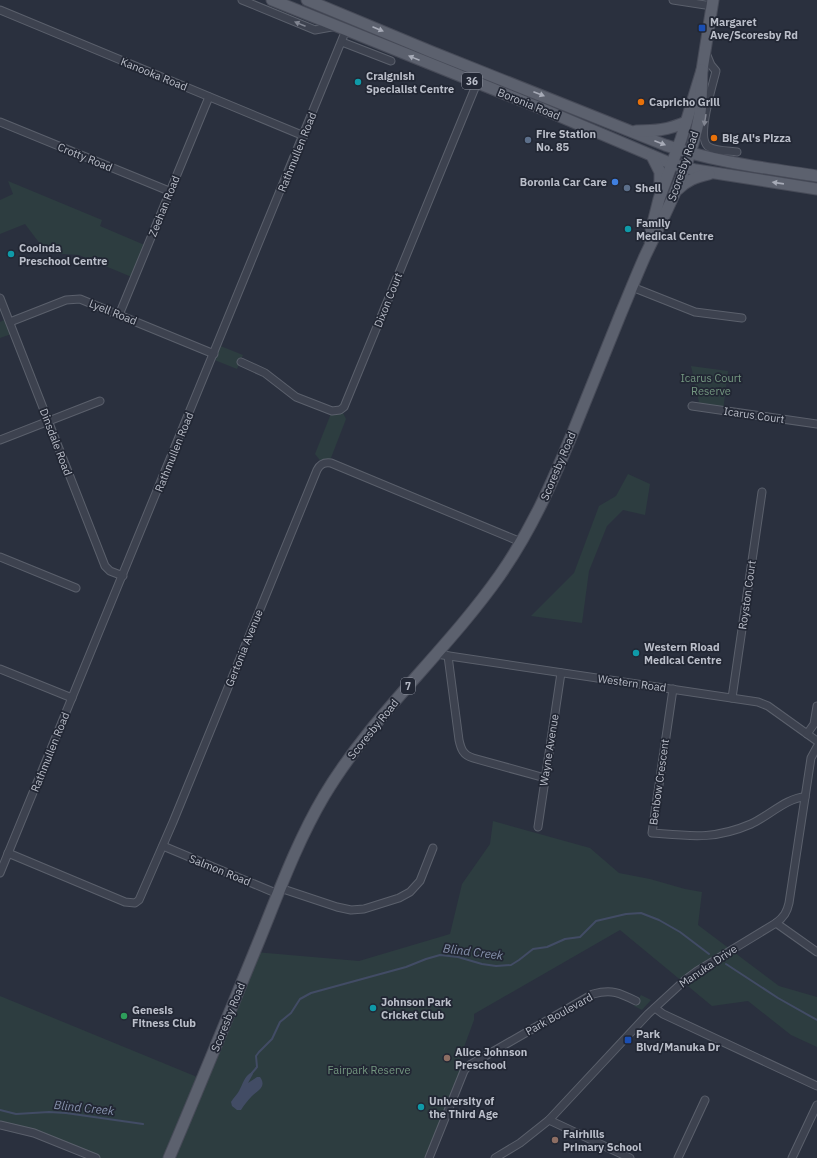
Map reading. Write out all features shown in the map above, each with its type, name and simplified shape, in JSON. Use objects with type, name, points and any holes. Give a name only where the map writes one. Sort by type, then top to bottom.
[{"type":"main road","name":"Boronia Road","points":[[272,0],[672,164],[684,168],[817,189]]},
{"type":"main road","name":"Boronia Road","points":[[307,0],[432,52],[677,149],[690,153],[817,176]]},
{"type":"main road","name":"Scoresby Road","points":[[644,258],[659,199],[686,122],[702,70],[713,3]]},
{"type":"main road","points":[[342,28],[352,18]]},
{"type":"main road","name":"Scoresby Road","points":[[169,1158],[279,891],[310,822],[326,793],[369,731],[489,590],[521,542],[549,489],[644,258],[662,222],[690,153],[700,112],[702,70]]},
{"type":"main road","points":[[630,131],[661,130],[672,128],[686,122]]},
{"type":"main road","points":[[652,156],[660,175],[659,199]]},
{"type":"main road","points":[[673,195],[688,181],[696,177],[714,173]]},
{"type":"street","points":[[242,0],[314,30],[342,28]]},
{"type":"street","points":[[673,0],[713,3]]},
{"type":"street","name":"Kanooka Road","points":[[1,11],[304,136]]},
{"type":"street","name":"Rathmullen Road","points":[[0,874],[342,42],[342,28]]},
{"type":"street","points":[[342,42],[391,61]]},
{"type":"street","points":[[705,53],[716,71],[713,88],[709,94],[704,125],[705,143],[710,148],[737,152]]},
{"type":"street","name":"Dixon Court","points":[[241,362],[265,373],[293,396],[331,411],[336,411],[344,406],[477,83]]},
{"type":"street","name":"Zeehan Road","points":[[119,315],[209,96]]},
{"type":"street","name":"Crotty Road","points":[[0,122],[170,191]]},
{"type":"street","points":[[632,287],[695,312],[742,318]]},
{"type":"street","name":"Dinsdale Road","points":[[0,298],[105,566],[110,571],[123,576]]},
{"type":"street","name":"Lyell Road","points":[[10,322],[66,300],[75,299],[84,301],[214,354]]},
{"type":"street","points":[[0,440],[100,401]]},
{"type":"street","name":"Icarus Court","points":[[692,406],[817,424]]},
{"type":"street","name":"Gertonia Avenue","points":[[8,853],[125,902],[135,903],[141,898],[321,465],[331,463],[521,542]]},
{"type":"street","name":"Royston Court","points":[[732,698],[762,492]]},
{"type":"street","points":[[0,557],[76,588]]},
{"type":"street","name":"Western Road","points":[[436,654],[758,702],[765,704],[817,741]]},
{"type":"street","points":[[448,656],[459,740],[462,752],[473,758],[545,778]]},
{"type":"street","points":[[0,669],[72,698]]},
{"type":"street","name":"Wayne Avenue","points":[[538,827],[561,673]]},
{"type":"street","name":"Benbow Crescent","points":[[673,689],[652,833],[693,837],[729,832],[756,821],[792,799],[797,797],[805,797]]},
{"type":"street","points":[[807,734],[814,724],[817,706]]},
{"type":"street","name":"Manuka Drive","points":[[495,1158],[520,1143],[549,1120],[631,1031],[690,976],[776,923],[784,916],[788,908],[811,758],[817,747]]},
{"type":"street","name":"Salmon Road","points":[[163,846],[279,891],[337,908],[351,910],[364,909],[399,898],[410,892],[420,880],[433,848]]},
{"type":"street","points":[[776,923],[817,952]]},
{"type":"street","name":"Park Boulevard","points":[[430,1158],[464,1071],[468,1066],[593,994],[606,991],[615,992],[636,1001]]},
{"type":"street","points":[[655,1008],[662,1014],[817,1086]]},
{"type":"street","points":[[678,1158],[705,1100]]},
{"type":"street","points":[[792,1158],[817,1105]]},
{"type":"street","points":[[549,1120],[630,1158]]},
{"type":"street","points":[[0,1125],[34,1133],[96,1158]]},
{"type":"green space","points":[[8,181],[102,220],[100,226],[147,246],[134,278],[79,255],[47,253],[25,224],[0,234],[0,200],[13,194]]},
{"type":"green space","points":[[8,318],[14,333],[0,338],[0,322]]},
{"type":"green space","points":[[218,345],[243,355],[237,369],[212,359]]},
{"type":"green space","name":"Icarus Court Reserve","points":[[691,366],[728,371],[723,411],[700,407]]},
{"type":"green space","points":[[341,409],[346,419],[329,463],[323,464],[315,454],[332,411]]},
{"type":"green space","points":[[628,474],[650,484],[645,515],[623,510],[607,526],[589,571],[582,623],[531,616],[574,573],[599,506],[616,496]]},
{"type":"green space","name":"Fairpark Reserve","points":[[493,821],[590,848],[619,873],[702,892],[698,925],[779,986],[817,997],[817,1047],[791,1035],[748,1001],[712,1006],[620,930],[474,1014],[474,1020],[460,1058],[465,1069],[429,1158],[96,1158],[0,1125],[0,996],[202,1079],[255,952],[359,961],[450,934],[462,884],[490,844]]},
{"type":"green space","points":[[641,995],[651,1000],[642,1010],[634,1006]]},
{"type":"water","points":[[252,1072],[253,1074],[248,1083],[257,1077],[260,1077],[263,1083],[262,1086],[249,1099],[241,1110],[237,1110],[232,1106],[231,1102],[245,1078]]},
{"type":"waterway","name":"Blind Creek","points":[[252,1073],[257,1067],[256,1056],[272,1039],[280,1022],[291,1013],[300,999],[311,993],[406,967],[440,955],[458,957],[482,964],[496,966],[511,965],[533,949],[547,947],[565,939],[580,937],[596,921],[626,914],[641,913],[659,920],[680,932],[709,954]]},
{"type":"waterway","name":"Blind Creek","points":[[726,964],[778,998],[817,1020]]},
{"type":"waterway","name":"Blind Creek","points":[[0,1110],[16,1114],[49,1112],[66,1113],[143,1124]]},
{"type":"place","name":"Margaret Ave/Scoresby Rd","points":[[702,28]]},
{"type":"place","name":"Craignish Specialist Centre","points":[[358,82]]},
{"type":"place","name":"Capricho Grill","points":[[641,102]]},
{"type":"place","name":"Big Al's Pizza","points":[[714,138]]},
{"type":"place","name":"Fire Station No. 85","points":[[528,140]]},
{"type":"place","name":"Boronia Car Care","points":[[615,182]]},
{"type":"place","name":"Shell","points":[[627,188]]},
{"type":"place","name":"Family Medical Centre","points":[[628,229]]},
{"type":"place","name":"Cooinda Preschool Centre","points":[[11,254]]},
{"type":"place","name":"Western Rioad Medical Centre","points":[[636,653]]},
{"type":"place","name":"Johnson Park Cricket Club","points":[[373,1008]]},
{"type":"place","name":"Genesis Fitness Club","points":[[124,1016]]},
{"type":"place","name":"Park Blvd/Manuka Dr","points":[[628,1040]]},
{"type":"place","name":"Alice Johnson Preschool","points":[[447,1058]]},
{"type":"place","name":"University of the Third Age","points":[[421,1107]]},
{"type":"place","name":"Fairhills Primary School","points":[[555,1140]]}]
